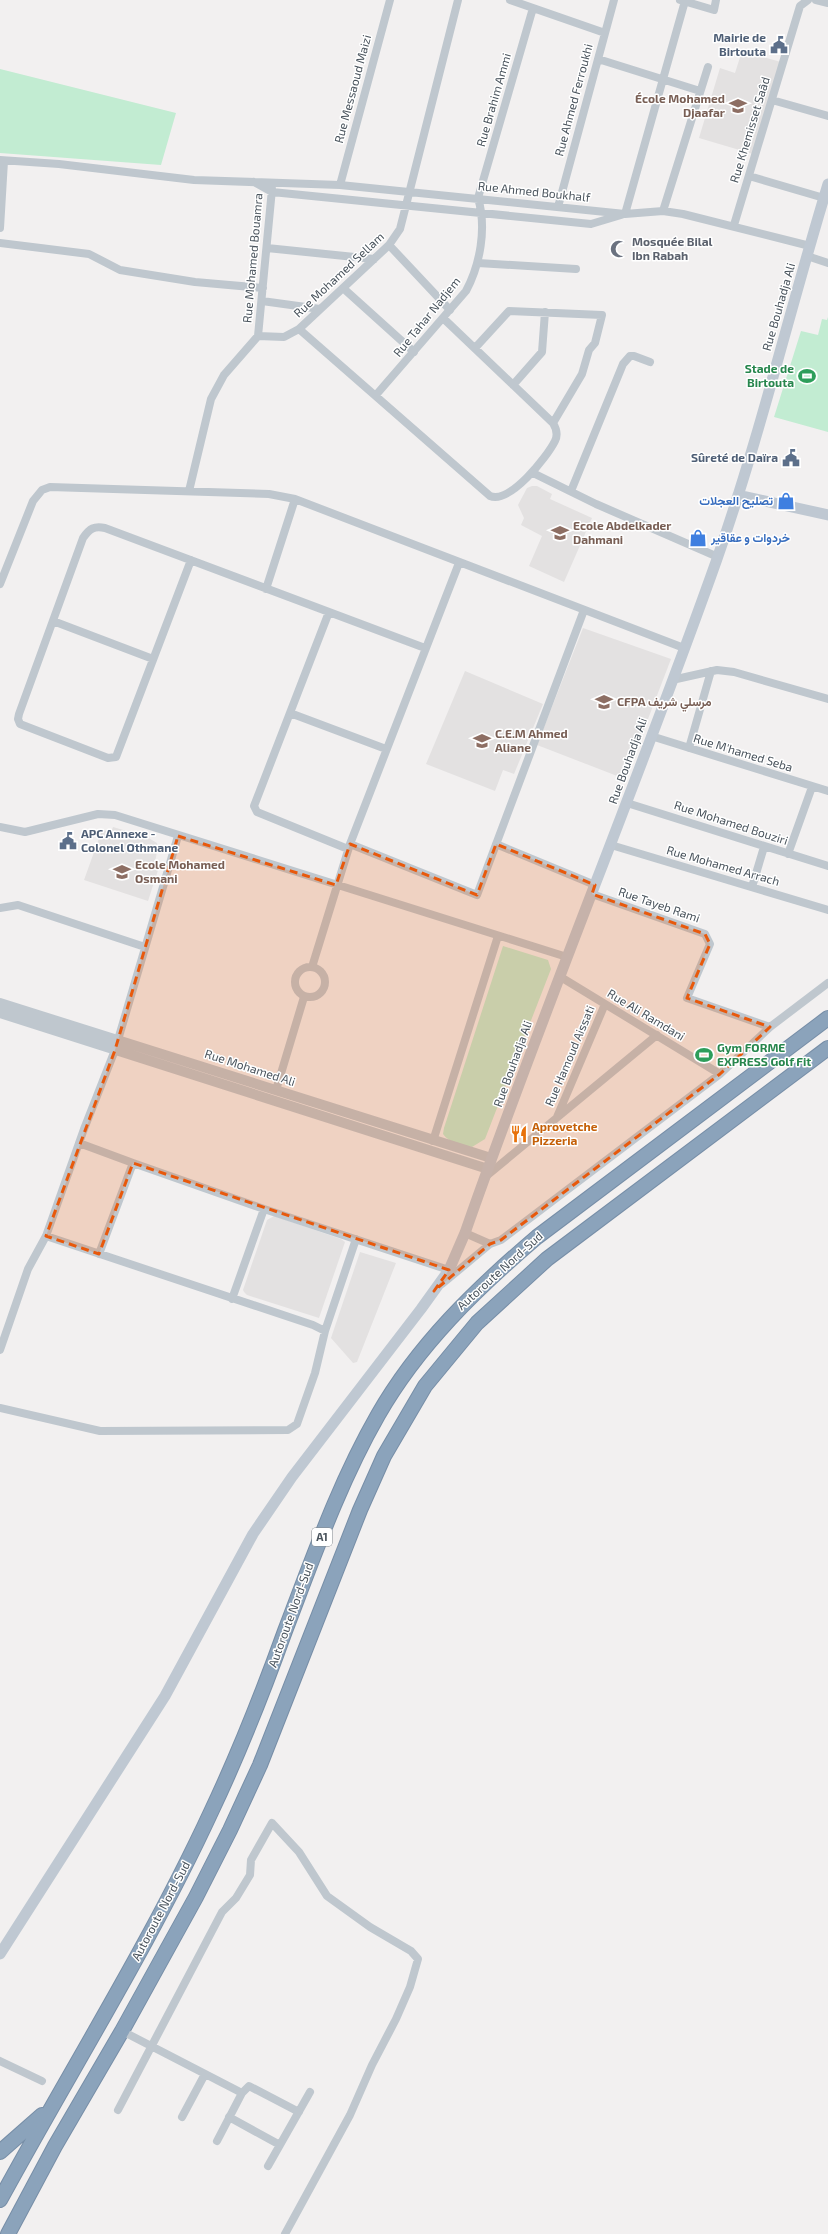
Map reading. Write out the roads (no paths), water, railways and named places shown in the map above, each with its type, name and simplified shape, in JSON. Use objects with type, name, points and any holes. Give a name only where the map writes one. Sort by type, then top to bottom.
[{"type":"highway","name":"Autoroute Nord-Sud","points":[[0,2200],[166,1904],[200,1837],[225,1783],[267,1681],[311,1562],[344,1482],[378,1414],[396,1388],[457,1310],[496,1272],[537,1237],[828,1018]]},
{"type":"highway","name":"Autoroute Nord-Sud","points":[[8,2234],[55,2146],[122,2031],[196,1897],[230,1830],[260,1765],[360,1510],[384,1456],[424,1386],[477,1323],[547,1260],[828,1048]]},
{"type":"highway","points":[[0,2152],[52,2105]]},
{"type":"main road","name":"Rue Bouhadja Ali","points":[[0,1954],[165,1696],[253,1534],[292,1477],[449,1270],[465,1233],[559,976],[627,803],[718,557],[738,495],[828,184]]},
{"type":"main road","points":[[738,495],[828,515]]},
{"type":"street","name":"Rue Messaoud Maizi","points":[[340,185],[390,0]]},
{"type":"street","name":"Rue Mohamed Sellam","points":[[300,329],[389,245],[400,229],[458,0]]},
{"type":"street","points":[[510,0],[605,33]]},
{"type":"street","name":"Rue Ahmed Ferroukhi","points":[[558,207],[614,0]]},
{"type":"street","points":[[251,181],[272,192],[591,224],[625,214],[683,1],[714,10],[716,0]]},
{"type":"street","name":"Rue Khemisset Saâd","points":[[734,225],[800,6],[808,0]]},
{"type":"street","points":[[816,0],[828,3]]},
{"type":"street","name":"Rue Brahim Ammi","points":[[478,198],[528,5]]},
{"type":"street","points":[[598,59],[700,91]]},
{"type":"street","points":[[663,211],[708,67]]},
{"type":"street","points":[[772,100],[828,116]]},
{"type":"street","name":"Rue Ahmed Boukhalf","points":[[2,161],[59,164],[194,180],[340,185],[625,214],[663,211],[734,225],[808,251],[828,263]]},
{"type":"street","points":[[0,228],[2,161]]},
{"type":"street","points":[[749,176],[824,198]]},
{"type":"street","name":"Rue Mohamed Bouamra","points":[[258,336],[264,288],[272,182]]},
{"type":"street","name":"Rue Tahar Nadjem","points":[[376,395],[466,291],[478,263],[483,212],[478,198]]},
{"type":"street","points":[[0,244],[89,254],[120,270],[194,282],[264,288]]},
{"type":"street","points":[[389,245],[450,310]]},
{"type":"street","points":[[267,248],[374,259]]},
{"type":"street","points":[[478,263],[576,269]]},
{"type":"street","points":[[343,288],[414,352]]},
{"type":"street","points":[[262,301],[320,309]]},
{"type":"street","points":[[475,348],[509,311],[602,315],[595,343],[589,350],[582,374],[553,423]]},
{"type":"street","points":[[513,385],[542,352],[545,312]]},
{"type":"street","points":[[189,491],[211,399],[224,375],[258,336],[284,337],[300,329],[490,496],[498,498],[504,496],[533,473],[556,440],[556,429],[553,423],[443,318]]},
{"type":"street","points":[[571,491],[623,364],[630,356],[650,362]]},
{"type":"street","points":[[533,473],[718,557]]},
{"type":"street","points":[[0,584],[33,501],[42,490],[50,487],[269,494],[295,499],[684,648]]},
{"type":"street","points":[[266,589],[295,499]]},
{"type":"street","points":[[191,560],[119,753],[116,757],[108,758],[20,724],[18,719],[83,538],[89,529],[96,526],[105,528],[191,560],[266,589],[425,648]]},
{"type":"street","points":[[312,967],[336,885],[349,847],[459,563]]},
{"type":"street","points":[[329,612],[254,808],[256,812],[477,895],[584,610]]},
{"type":"street","points":[[53,621],[153,659]]},
{"type":"street","points":[[672,680],[711,671],[734,672],[828,699]]},
{"type":"street","points":[[689,748],[711,671]]},
{"type":"street","points":[[290,713],[386,749]]},
{"type":"street","name":"Rue M'hamed Seba","points":[[651,736],[828,792]]},
{"type":"street","points":[[788,854],[812,787]]},
{"type":"street","name":"Rue Mohamed Bouziri","points":[[627,803],[828,866]]},
{"type":"street","points":[[0,827],[25,832],[98,814],[107,814],[567,957]]},
{"type":"street","points":[[0,1350],[28,1269],[46,1236],[79,1143],[117,1045],[178,836]]},
{"type":"street","points":[[496,844],[593,890]]},
{"type":"street","name":"Rue Mohamed Arrach","points":[[611,845],[828,910]]},
{"type":"street","points":[[752,887],[764,847]]},
{"type":"street","name":"Rue Tayeb Rami","points":[[593,890],[704,934],[710,944],[687,998],[770,1027]]},
{"type":"street","points":[[0,908],[18,905],[145,947]]},
{"type":"street","points":[[433,1141],[498,936]]},
{"type":"street","points":[[312,967],[322,972],[324,977],[324,987],[319,995],[314,997],[304,997],[297,991],[295,978],[301,970],[312,967]]},
{"type":"street","name":"Rue Ali Ramdani","points":[[559,976],[720,1074]]},
{"type":"street","points":[[434,1291],[490,1244],[501,1240],[720,1074],[770,1027],[828,982]]},
{"type":"street","points":[[276,1090],[304,997]]},
{"type":"street","name":"Rue Mohamed Ali","points":[[0,1003],[117,1045],[276,1090],[433,1141],[488,1168]]},
{"type":"street","name":"Rue Hamoud Aissati","points":[[557,1118],[605,1004]]},
{"type":"street","points":[[0,1013],[117,1045],[488,1168],[557,1118],[657,1035]]},
{"type":"street","points":[[79,1143],[264,1209],[449,1270]]},
{"type":"street","points":[[99,1254],[133,1163]]},
{"type":"street","points":[[232,1299],[264,1209]]},
{"type":"street","points":[[465,1233],[490,1244]]},
{"type":"street","points":[[46,1236],[325,1331]]},
{"type":"street","points":[[0,1408],[100,1431],[288,1430],[297,1424],[315,1373],[325,1331],[356,1239]]},
{"type":"street","points":[[118,2110],[222,1912],[236,1898],[250,1875],[251,1860],[272,1823],[299,1852],[327,1896],[370,1927],[411,1951],[418,1959],[410,1987],[396,2019],[372,2065],[350,2115],[285,2234]]},
{"type":"street","points":[[122,2031],[242,2093]]},
{"type":"street","points":[[0,2061],[42,2082]]},
{"type":"street","points":[[182,2117],[206,2074]]},
{"type":"street","points":[[217,2140],[245,2088],[252,2087],[299,2112]]},
{"type":"street","points":[[268,2166],[310,2092]]},
{"type":"street","points":[[229,2117],[280,2145]]},
{"type":"place","name":"Mairie de Birtouta","points":[[779,45]]},
{"type":"place","name":"École Mohamed Djaafar","points":[[738,106]]},
{"type":"place","name":"Mosquée Bilal Ibn Rabah","points":[[619,249]]},
{"type":"place","name":"Stade de Birtouta","points":[[807,376]]},
{"type":"place","name":"Sûreté de Daïra","points":[[791,458]]},
{"type":"place","name":"تصليح العجلات","points":[[786,501]]},
{"type":"place","name":"Ecole Abdelkader Dahmani","points":[[560,533]]},
{"type":"place","name":"خردوات و عقاقير","points":[[698,538]]},
{"type":"place","name":"CFPA مرسلي شريف","points":[[604,702]]},
{"type":"place","name":"C.E.M Ahmed Aliane","points":[[482,741]]},
{"type":"place","name":"APC Annexe - Colonel Othmane","points":[[68,841]]},
{"type":"place","name":"Ecole Mohamed Osmani","points":[[122,872]]},
{"type":"place","name":"Gym FORME EXPRESS Golf Fit","points":[[704,1055]]},
{"type":"place","name":"Aprovetche Pizzeria","points":[[519,1134]]}]
